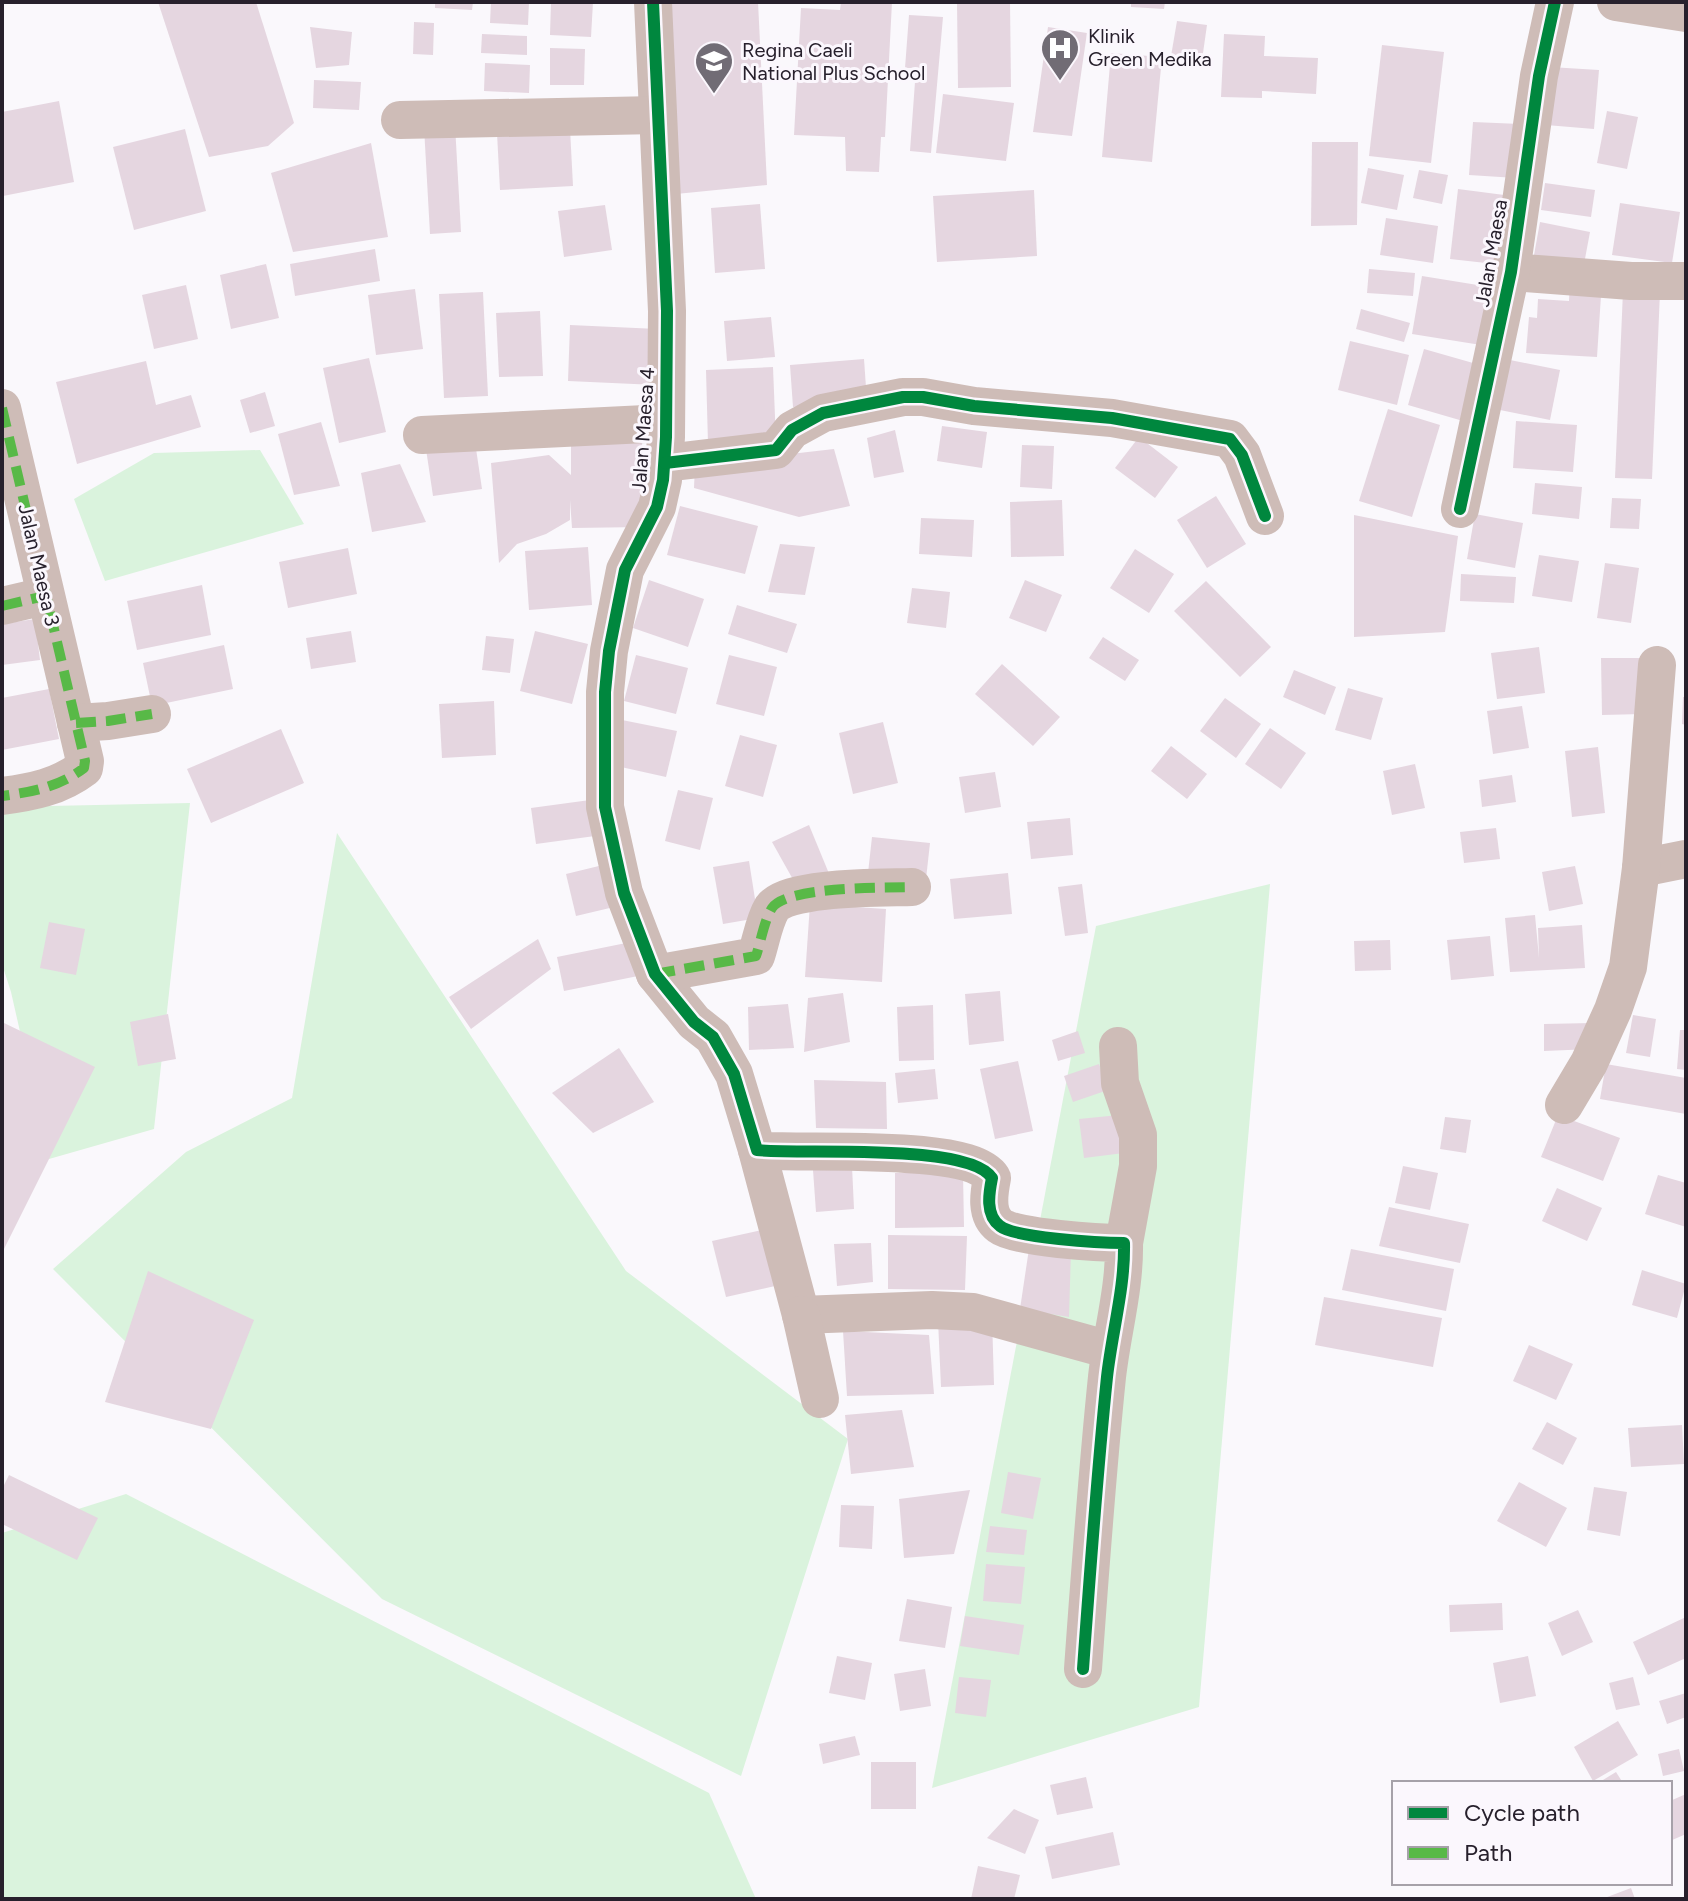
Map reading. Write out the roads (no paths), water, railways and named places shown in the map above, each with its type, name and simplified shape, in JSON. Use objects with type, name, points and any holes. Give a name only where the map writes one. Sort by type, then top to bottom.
[{"type":"street","name":"Jalan Maesa 4","points":[[653,2],[667,324],[665,463],[657,507],[625,570],[609,651],[604,722],[605,807],[624,893],[655,974],[694,1022],[713,1037],[734,1074],[801,1315],[820,1399]]},
{"type":"street","name":"Jalan Maesa","points":[[1460,509],[1511,272],[1539,76],[1555,2]]},
{"type":"street","points":[[1616,2],[1686,13]]},
{"type":"street","points":[[400,120],[658,115]]},
{"type":"street","points":[[1511,272],[1631,281],[1686,281]]},
{"type":"street","points":[[665,463],[769,452],[781,446],[792,430],[823,413],[871,402],[923,397],[974,406],[1112,418],[1230,439],[1242,455],[1265,516]]},
{"type":"street","name":"Jalan Maesa 3","points":[[2,408],[85,761],[84,768],[43,790],[2,796]]},
{"type":"street","points":[[422,435],[666,423]]},
{"type":"street","points":[[2,606],[45,596]]},
{"type":"street","points":[[1564,1105],[1589,1063],[1628,967],[1641,868],[1657,665]]},
{"type":"street","points":[[76,723],[152,714]]},
{"type":"street","points":[[1641,868],[1686,859]]},
{"type":"street","points":[[655,974],[756,956],[771,909],[781,899],[812,892],[912,887]]},
{"type":"street","points":[[1083,1669],[1098,1463],[1110,1350],[1138,1166],[1138,1135],[1120,1083],[1118,1046]]},
{"type":"street","points":[[757,1150],[860,1151],[974,1164],[986,1170],[992,1178],[988,1200],[991,1214],[999,1226],[1073,1240],[1124,1243]]},
{"type":"street","points":[[801,1315],[932,1310],[973,1312],[1110,1350]]},
{"type":"place","name":"Klinik Green Medika","points":[[1060,82]]},
{"type":"place","name":"Regina Caeli National Plus School","points":[[714,95]]}]
